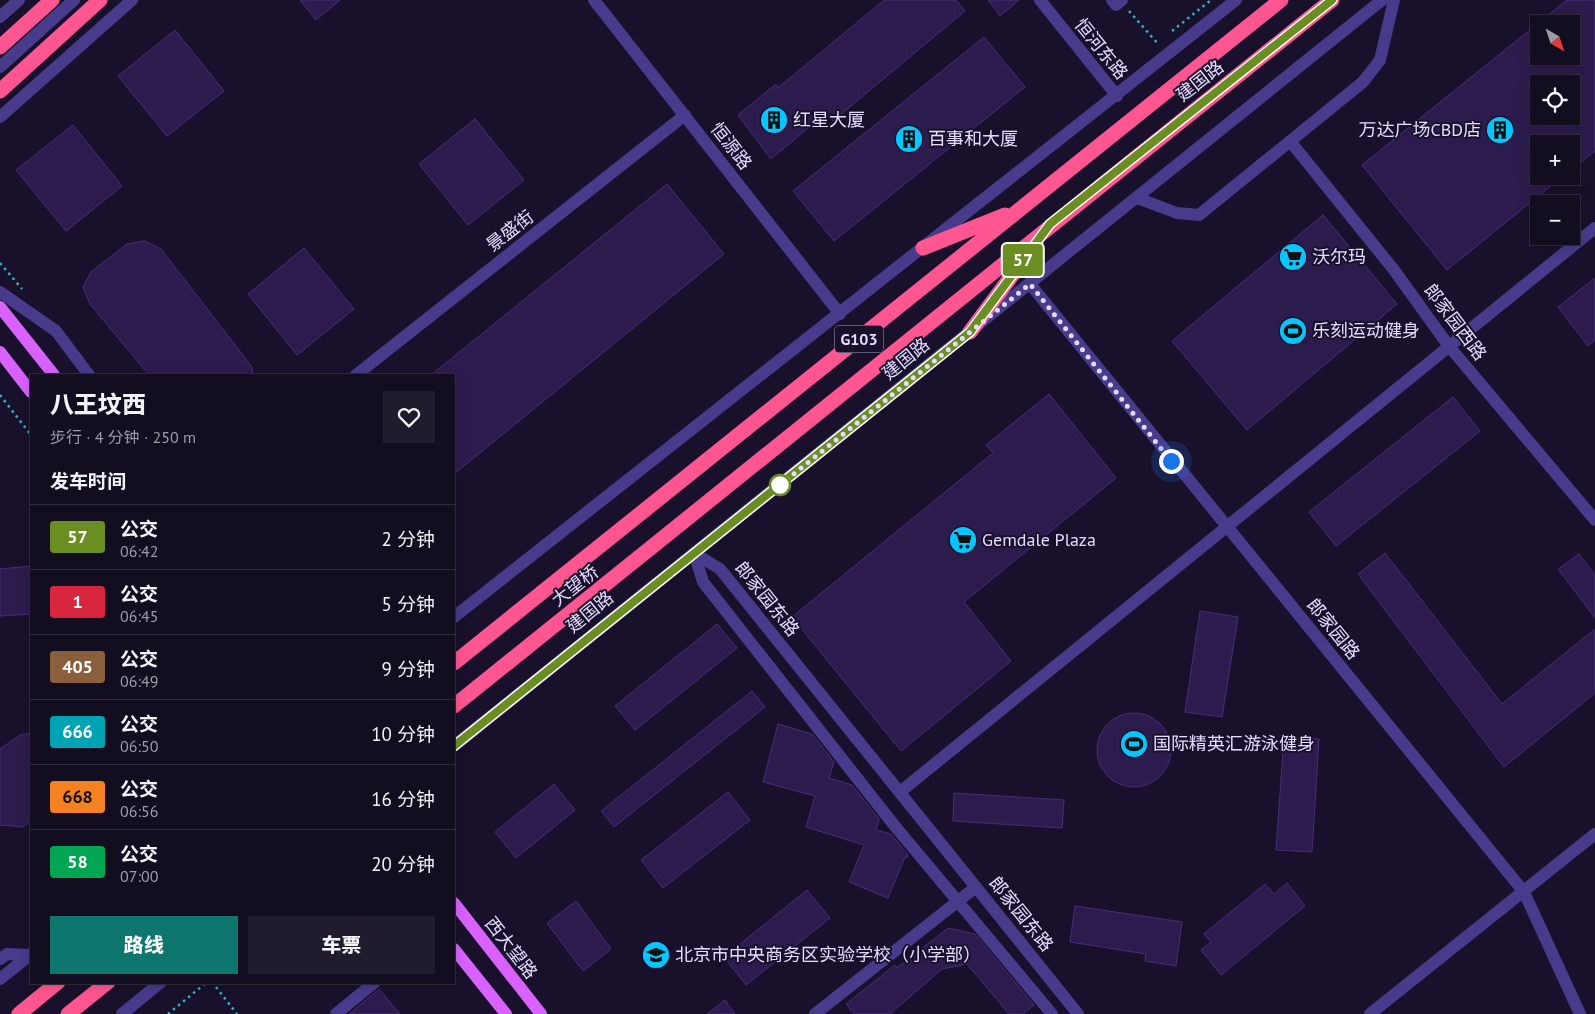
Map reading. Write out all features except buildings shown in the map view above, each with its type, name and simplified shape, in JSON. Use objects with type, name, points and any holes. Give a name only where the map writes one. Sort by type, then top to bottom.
[{"type":"highway","points":[[0,47],[52,0]]},
{"type":"highway","points":[[0,91],[100,0]]},
{"type":"highway","name":"建国路","points":[[698,468],[1281,0]]},
{"type":"highway","name":"建国路","points":[[720,495],[1050,224],[1332,0]]},
{"type":"highway","points":[[923,248],[1021,209]]},
{"type":"highway","points":[[970,332],[1050,224]]},
{"type":"highway","name":"大望桥","points":[[455,662],[698,468]]},
{"type":"highway","name":"大望桥","points":[[455,705],[720,495]]},
{"type":"highway","points":[[19,1014],[56,984]]},
{"type":"highway","points":[[68,1014],[106,984]]},
{"type":"main road","points":[[0,307],[53,374]]},
{"type":"main road","points":[[0,352],[30,391]]},
{"type":"main road","name":"西大望路","points":[[455,904],[541,1014]]},
{"type":"main road","points":[[455,950],[506,1014]]},
{"type":"street","points":[[0,17],[19,0]]},
{"type":"street","points":[[0,67],[74,0]]},
{"type":"street","name":"恒源路","points":[[594,0],[840,314]]},
{"type":"street","name":"恒河东路","points":[[1040,0],[1117,96]]},
{"type":"street","points":[[455,616],[1117,96],[1236,0]]},
{"type":"street","name":"建国路","points":[[455,745],[1382,0]]},
{"type":"street","points":[[1137,198],[1177,213],[1199,215],[1363,82],[1380,60],[1394,0]]},
{"type":"street","points":[[0,117],[123,3]]},
{"type":"street","name":"景盛街","points":[[357,374],[685,115]]},
{"type":"street","name":"郎家园西路","points":[[1290,141],[1394,270],[1448,345],[1595,520]]},
{"type":"street","points":[[900,792],[1227,528],[1448,345],[1595,228]]},
{"type":"street","name":"郎家园路","points":[[1030,284],[1524,892],[1580,1014]]},
{"type":"street","points":[[0,292],[56,331],[89,374]]},
{"type":"street","points":[[694,553],[703,582],[894,825],[1052,1014]]},
{"type":"street","name":"郎家园东路","points":[[694,553],[720,569],[1078,1014]]},
{"type":"street","points":[[1370,1014],[1595,834]]},
{"type":"street","points":[[815,1014],[976,887]]},
{"type":"street","points":[[0,959],[7,954],[30,954]]},
{"type":"street","points":[[0,979],[30,954]]},
{"type":"street","points":[[122,1014],[159,984]]},
{"type":"street","points":[[336,1014],[373,984]]},
{"type":"path","points":[[1118,0],[1168,55]]},
{"type":"path","points":[[1171,32],[1211,0]]},
{"type":"path","points":[[1157,43],[1164,38]]},
{"type":"path","points":[[0,395],[30,434]]},
{"type":"path","points":[[168,1014],[205,984]]},
{"type":"path","points":[[214,984],[237,1014]]},
{"type":"bus line","name":"57","points":[[455,745],[970,332],[1050,224],[1332,0]]},
{"type":"place","name":"红星大厦","points":[[774,120]]},
{"type":"place","name":"万达广场CBD店","points":[[1500,130]]},
{"type":"place","name":"百事和大厦","points":[[909,139]]},
{"type":"place","name":"沃尔玛","points":[[1293,257]]},
{"type":"place","name":"乐刻运动健身","points":[[1293,331]]},
{"type":"place","name":"Gemdale Plaza","points":[[963,540]]},
{"type":"place","name":"国际精英汇游泳健身","points":[[1134,744]]},
{"type":"place","name":"北京市中央商务区实验学校（小学部）","points":[[656,955]]},
{"type":"route","points":[[780,485],[1030,284],[1171,461]]}]
